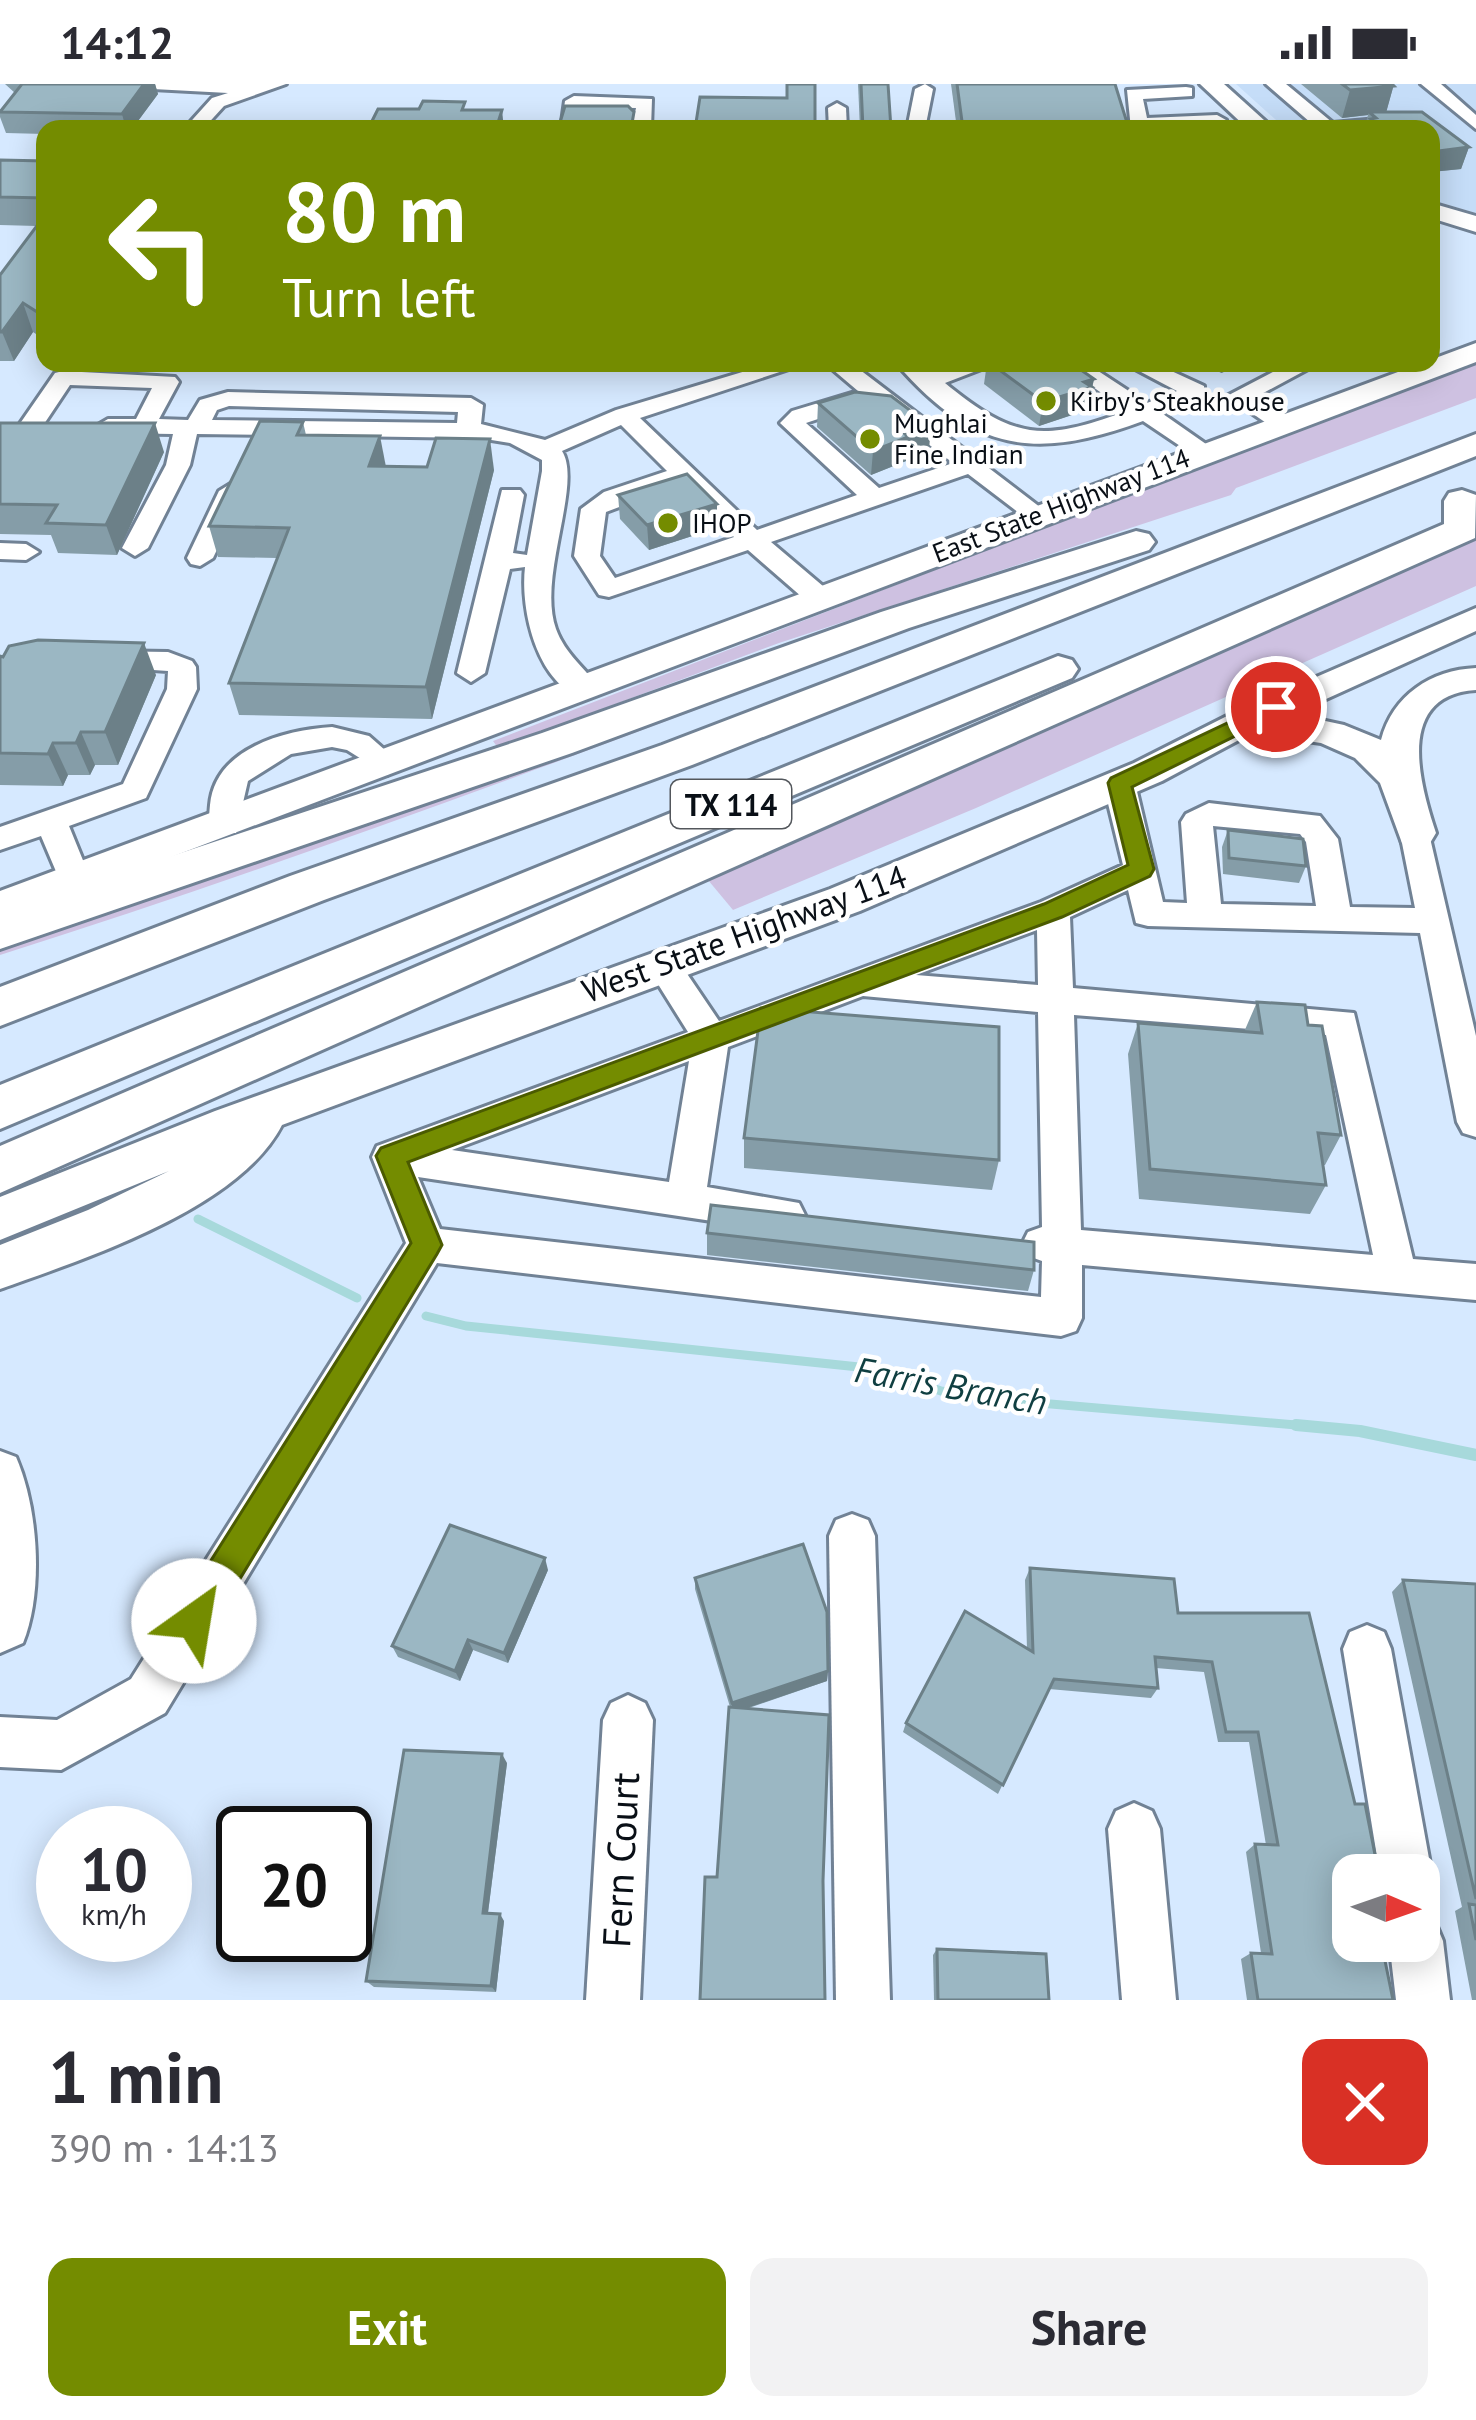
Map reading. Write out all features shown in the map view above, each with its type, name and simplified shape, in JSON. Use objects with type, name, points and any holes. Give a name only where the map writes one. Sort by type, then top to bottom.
[{"type":"highway","name":"TX 114","points":[[0,1007],[307,888],[677,755],[1476,443]]},
{"type":"highway","name":"TX 114","points":[[0,1108],[1469,498]]},
{"type":"highway","points":[[0,1170],[1462,530],[1469,498]]},
{"type":"highway","points":[[0,931],[557,743],[895,620],[1143,540],[1203,525],[1266,526]]},
{"type":"highway","points":[[0,974],[222,901],[307,888]]},
{"type":"main road","points":[[1211,84],[1252,120]]},
{"type":"main road","points":[[1182,88],[1218,120]]},
{"type":"main road","points":[[1440,213],[1476,224]]},
{"type":"main road","points":[[1440,233],[1476,244]]},
{"type":"main road","name":"East State Highway 114","points":[[1440,365],[1476,352]]},
{"type":"main road","points":[[1281,422],[1334,391],[1354,372]]},
{"type":"main road","name":"East State Highway 114","points":[[586,690],[1036,514],[1420,372]]},
{"type":"main road","points":[[1416,833],[1398,746],[1414,709],[1434,689],[1476,675],[1460,643],[1470,621]]},
{"type":"main road","name":"West State Highway 114","points":[[0,1219],[268,1110],[845,900],[1119,783],[1470,621]]},
{"type":"main road","points":[[1336,680],[1476,697]]},
{"type":"main road","points":[[0,908],[586,690]]},
{"type":"main road","points":[[1416,833],[1415,728],[1430,718],[1476,710]]},
{"type":"main road","points":[[1246,721],[1310,727],[1356,744],[1381,760],[1396,776],[1416,833]]},
{"type":"main road","points":[[0,1267],[138,1211],[175,1191],[216,1166],[268,1110]]},
{"type":"street","points":[[153,84],[250,90]]},
{"type":"street","points":[[201,120],[218,102],[277,84]]},
{"type":"street","points":[[1275,84],[1318,120]]},
{"type":"street","points":[[1430,84],[1476,124]]},
{"type":"street","points":[[1137,120],[1122,87],[1182,88]]},
{"type":"street","points":[[918,120],[924,89]]},
{"type":"street","points":[[837,108],[838,120]]},
{"type":"street","points":[[545,449],[624,415],[766,372]]},
{"type":"street","points":[[848,372],[1036,514]]},
{"type":"street","points":[[920,372],[1002,435],[1039,441],[1147,413],[1196,391]]},
{"type":"street","points":[[1084,372],[1204,451]]},
{"type":"street","points":[[1155,372],[1196,391],[1239,395],[1281,422]]},
{"type":"street","points":[[1239,395],[1289,372]]},
{"type":"street","points":[[54,425],[63,378],[165,381],[145,427]]},
{"type":"street","points":[[875,393],[800,416],[792,423],[876,499]]},
{"type":"street","points":[[135,548],[192,427],[208,405],[228,399],[471,405],[467,431]]},
{"type":"street","points":[[376,430],[387,401]]},
{"type":"street","points":[[624,415],[820,598]]},
{"type":"street","points":[[0,424],[192,427],[251,450],[376,430],[502,433],[545,449],[554,457],[556,472],[539,562],[536,605],[540,633],[549,651],[586,690]]},
{"type":"street","points":[[200,558],[251,450]]},
{"type":"street","points":[[684,474],[613,497],[594,509],[587,556],[609,589],[971,465]]},
{"type":"street","points":[[471,673],[511,495]]},
{"type":"street","points":[[498,561],[539,562]]},
{"type":"street","points":[[0,838],[135,791],[182,689],[182,667],[168,661],[74,660]]},
{"type":"street","points":[[225,825],[228,790],[238,773],[248,762],[292,744],[334,737],[352,740],[387,765]]},
{"type":"street","points":[[1119,783],[1148,914],[1433,921]]},
{"type":"street","points":[[1205,915],[1197,822],[1209,814],[1309,824],[1322,839],[1335,918]]},
{"type":"street","points":[[51,821],[75,880]]},
{"type":"street","points":[[1416,833],[1476,1122]]},
{"type":"street","points":[[391,1156],[1053,911],[1141,869]]},
{"type":"street","points":[[427,1245],[1061,1318],[1053,911]]},
{"type":"street","points":[[663,965],[710,1037],[686,1200]]},
{"type":"street","points":[[855,984],[1342,1023],[1397,1275]]},
{"type":"street","points":[[391,1156],[818,1220]]},
{"type":"street","points":[[391,1156],[427,1245]]},
{"type":"street","points":[[995,1239],[1476,1282]]},
{"type":"street","points":[[0,1742],[61,1745],[148,1696],[427,1245]]},
{"type":"street","points":[[0,1472],[12,1542],[7,1627],[0,1629]]},
{"type":"street","points":[[852,1536],[863,2000]]},
{"type":"street","points":[[1367,1649],[1402,1854]]},
{"type":"street","name":"Fern Court","points":[[613,2000],[628,1720]]},
{"type":"street","points":[[1134,1829],[1149,2000]]},
{"type":"street","points":[[1418,1962],[1423,2000]]},
{"type":"shaded area","points":[[1236,84],[1476,84],[1476,213],[1440,203],[1440,120],[1276,120]]},
{"type":"shaded area","points":[[1476,360],[1476,398],[1236,488],[1231,495],[779,643],[498,748],[493,741]]},
{"type":"shaded area","points":[[1476,540],[1476,586],[976,808],[733,910],[708,880],[1072,710]]},
{"type":"shaded area","points":[[887,632],[892,636],[448,802],[0,955],[0,938]]},
{"type":"building","points":[[22,84],[144,84],[122,114],[0,112]]},
{"type":"building","points":[[787,84],[815,84],[815,120],[696,120],[700,97],[787,98]]},
{"type":"building","points":[[861,84],[888,84],[890,120],[863,120]]},
{"type":"building","points":[[957,84],[1115,84],[1126,120],[962,120]]},
{"type":"building","points":[[1342,84],[1392,84],[1394,86],[1350,90]]},
{"type":"building","points":[[423,101],[465,102],[462,110],[502,110],[499,120],[372,120],[378,109],[419,109]]},
{"type":"building","points":[[565,106],[628,106],[634,112],[633,120],[561,120]]},
{"type":"building","points":[[1369,112],[1422,112],[1433,120],[1371,119],[1376,118]]},
{"type":"building","points":[[1440,125],[1469,147],[1440,151]]},
{"type":"building","points":[[0,160],[36,161],[36,198],[0,197]]},
{"type":"building","points":[[36,227],[36,311],[23,303],[2,332],[0,275]]},
{"type":"building","points":[[1002,372],[1084,372],[1094,379],[1084,382],[1092,387],[1043,402]]},
{"type":"building","points":[[855,392],[891,396],[931,426],[873,451],[818,403]]},
{"type":"building","points":[[260,421],[303,422],[297,435],[380,436],[369,466],[427,467],[436,438],[490,439],[426,687],[229,683],[289,528],[209,526]]},
{"type":"building","points":[[0,423],[155,423],[106,525],[46,523],[57,505],[0,504]]},
{"type":"building","points":[[687,474],[717,504],[647,525],[618,495]]},
{"type":"building","points":[[38,640],[144,643],[105,732],[81,732],[76,743],[53,743],[48,754],[0,753],[0,656],[9,646]]},
{"type":"building","points":[[1228,830],[1303,839],[1306,866],[1229,858]]},
{"type":"building","points":[[1257,1002],[1305,1005],[1308,1025],[1322,1026],[1341,1135],[1318,1133],[1326,1185],[1150,1169],[1138,1023],[1262,1033]]},
{"type":"building","points":[[761,1008],[999,1027],[999,1160],[744,1138]]},
{"type":"building","points":[[711,1205],[1034,1242],[1034,1270],[707,1233]]},
{"type":"building","points":[[450,1525],[545,1558],[504,1653],[468,1640],[455,1671],[392,1646]]},
{"type":"building","points":[[803,1544],[827,1612],[828,1671],[732,1703],[695,1578]]},
{"type":"building","points":[[1030,1568],[1174,1579],[1178,1613],[1309,1613],[1355,1804],[1365,1804],[1375,1854],[1332,1854],[1332,1962],[1385,1962],[1393,2000],[1258,2000],[1251,1953],[1272,1954],[1255,1844],[1278,1845],[1258,1732],[1226,1732],[1212,1662],[1155,1657],[1158,1688],[1054,1679],[1003,1785],[906,1723],[965,1611],[1033,1652]]},
{"type":"building","points":[[1403,1580],[1476,1584],[1476,1899]]},
{"type":"building","points":[[729,1707],[829,1715],[823,1881],[825,2000],[700,2000],[705,1877],[717,1877]]},
{"type":"building","points":[[404,1750],[502,1754],[483,1913],[500,1914],[491,1986],[366,1981]]},
{"type":"building","points":[[1469,1904],[1476,1905],[1476,1940]]},
{"type":"building","points":[[937,1949],[1046,1954],[1049,2000],[938,2000]]},
{"type":"waterway","name":"Farris Branch","points":[[198,1219],[357,1298]]},
{"type":"waterway","name":"Farris Branch","points":[[426,1316],[466,1326],[878,1369],[941,1391],[994,1399],[1331,1428]]},
{"type":"waterway","name":"Farris Branch","points":[[1296,1425],[1360,1431],[1476,1455]]},
{"type":"place","name":"Kirby's Steakhouse","points":[[1046,401]]},
{"type":"place","name":"Mughlai Fine Indian","points":[[870,439]]},
{"type":"place","name":"IHOP","points":[[668,523]]},
{"type":"route","points":[[194,1621],[427,1245],[391,1156],[1053,911],[1141,869],[1119,783],[1276,707]]}]
